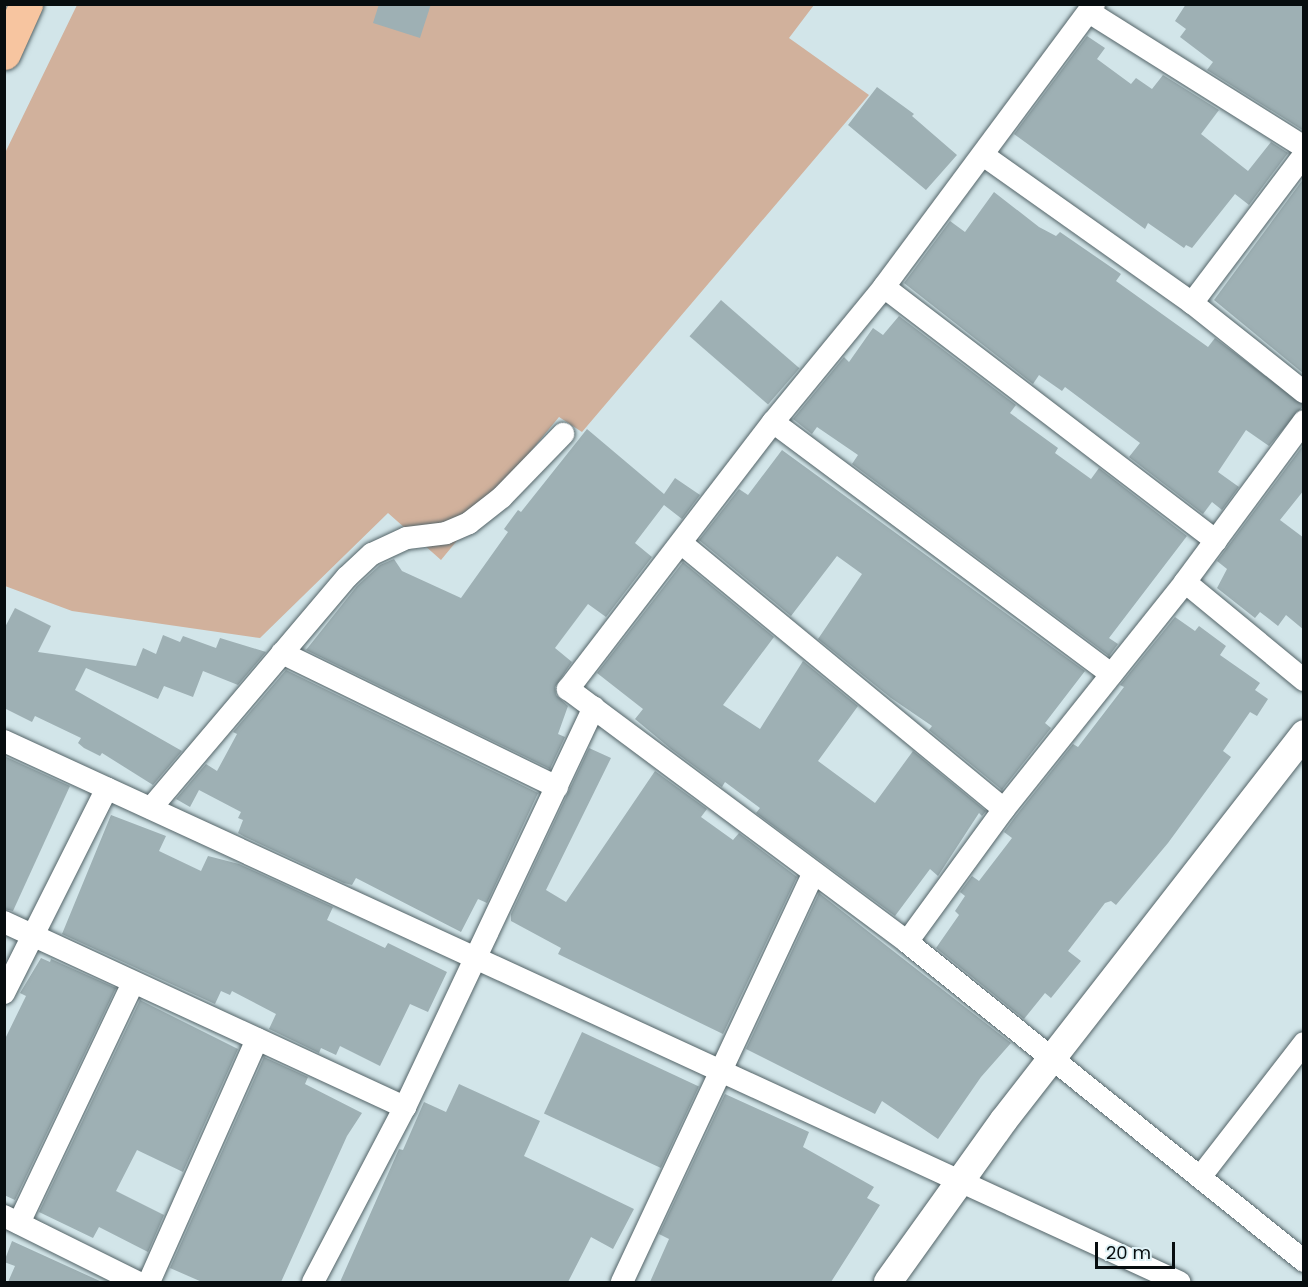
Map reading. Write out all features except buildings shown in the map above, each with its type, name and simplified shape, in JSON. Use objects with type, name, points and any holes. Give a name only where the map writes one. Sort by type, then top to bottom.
[{"type":"main road","points":[[4,53],[26,4]]},
{"type":"street","points":[[1304,147],[1092,8],[884,287],[773,422],[568,689],[907,942],[1304,1261]]},
{"type":"street","points":[[983,155],[1192,303],[1304,392]]},
{"type":"street","points":[[1192,303],[1304,155]]},
{"type":"street","points":[[884,287],[1216,541]]},
{"type":"street","points":[[907,942],[1004,809],[1185,582],[1304,421]]},
{"type":"street","points":[[773,422],[1111,674]]},
{"type":"street","points":[[151,808],[282,653],[372,554],[407,538],[446,534],[469,524],[502,497],[563,434]]},
{"type":"street","points":[[681,543],[1004,809]]},
{"type":"street","points":[[1185,582],[1304,680]]},
{"type":"street","points":[[282,653],[556,787]]},
{"type":"street","points":[[313,1282],[405,1107],[594,707]]},
{"type":"street","points":[[888,1282],[960,1180],[1304,734]]},
{"type":"street","points":[[4,741],[1179,1282]]},
{"type":"street","points":[[4,993],[107,788]]},
{"type":"street","points":[[622,1282],[814,873]]},
{"type":"street","points":[[4,922],[133,984],[405,1107]]},
{"type":"street","points":[[133,984],[12,1220],[138,1282]]},
{"type":"street","points":[[149,1282],[257,1039]]},
{"type":"street","points":[[1201,1176],[1304,1043]]},
{"type":"shaded area","points":[[77,5],[814,5],[789,38],[869,95],[582,432],[559,417],[441,560],[388,513],[260,638],[72,611],[5,586],[4,155]]}]
